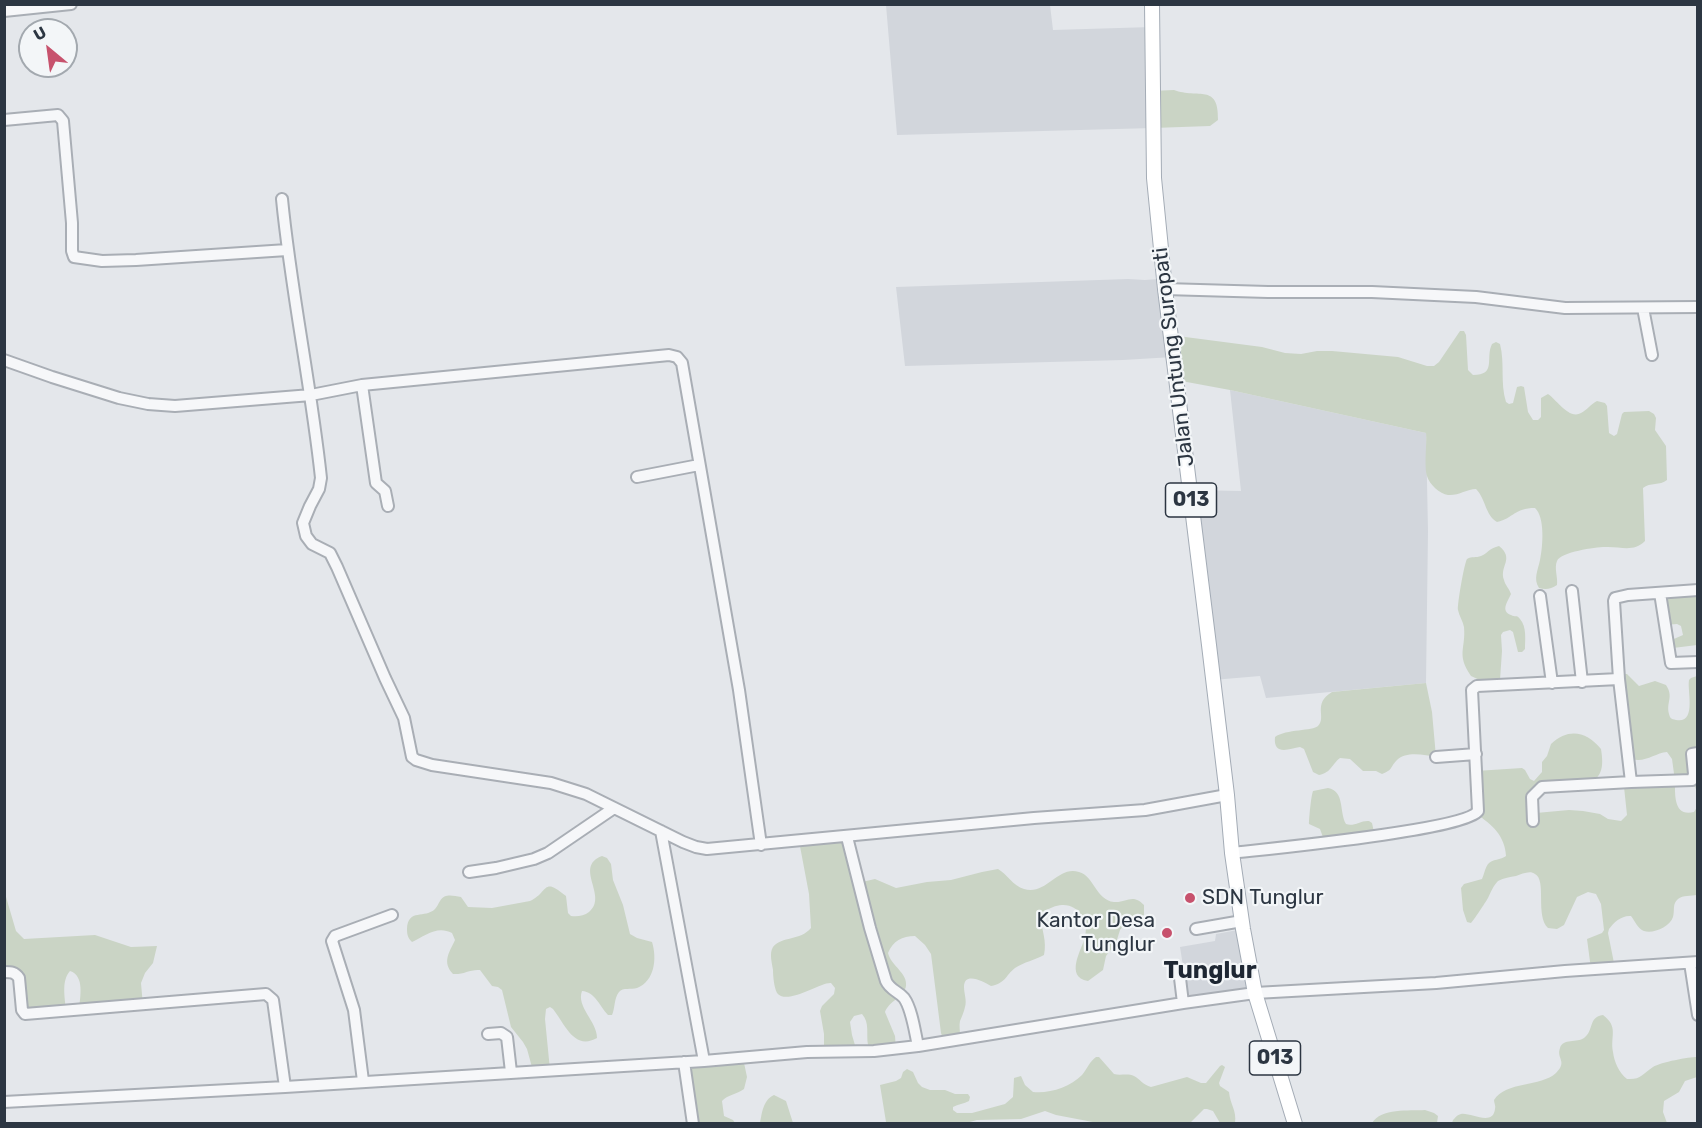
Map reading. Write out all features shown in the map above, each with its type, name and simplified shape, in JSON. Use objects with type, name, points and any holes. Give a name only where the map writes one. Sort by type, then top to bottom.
[{"type":"main road","name":"Jalan Untung Suropati","points":[[1152,4],[1154,178],[1165,289],[1227,795],[1232,853],[1255,993]]},
{"type":"main road","name":"013","points":[[1255,993],[1295,1124]]},
{"type":"street","points":[[4,11],[71,4]]},
{"type":"street","points":[[4,120],[58,115],[63,121],[74,257],[102,261],[136,260],[287,250]]},
{"type":"street","points":[[282,199],[287,250],[311,395],[321,478],[319,489],[303,523],[306,536],[312,543],[330,553],[337,567],[404,718],[412,757],[416,760],[432,765],[551,783],[586,794],[696,847],[707,849],[1034,818],[1145,810],[1227,795]]},
{"type":"street","points":[[1165,289],[1372,292],[1476,297],[1565,308],[1698,307]]},
{"type":"street","points":[[1643,308],[1652,355]]},
{"type":"street","points":[[4,360],[119,398],[148,404],[175,406],[311,395],[362,385],[669,355],[677,357],[682,363],[739,690],[760,845]]},
{"type":"street","points":[[362,385],[376,483],[385,491],[388,506]]},
{"type":"street","points":[[637,477],[699,465]]},
{"type":"street","points":[[1631,782],[1619,679],[1614,601],[1618,596],[1698,590]]},
{"type":"street","points":[[1572,591],[1582,682]]},
{"type":"street","points":[[1659,593],[1671,663],[1698,662]]},
{"type":"street","points":[[1540,596],[1552,683]]},
{"type":"street","points":[[1232,853],[1331,843],[1470,817],[1479,811],[1473,690],[1477,686],[1619,679]]},
{"type":"street","points":[[1533,821],[1532,798],[1542,787],[1692,780],[1694,774],[1692,754],[1698,753]]},
{"type":"street","points":[[1436,757],[1476,754]]},
{"type":"street","points":[[469,872],[534,859],[548,853],[614,808]]},
{"type":"street","points":[[661,831],[704,1061]]},
{"type":"street","points":[[847,837],[886,981],[889,987],[904,999],[908,1007],[918,1046]]},
{"type":"street","points":[[363,1081],[354,1010],[332,941],[335,936],[392,915]]},
{"type":"street","points":[[1196,929],[1242,921]]},
{"type":"street","points":[[4,1102],[285,1087],[807,1053],[874,1051],[1255,993],[1436,983],[1694,962],[1698,1016]]},
{"type":"street","points":[[1179,970],[1183,1003]]},
{"type":"street","points":[[4,972],[12,972],[19,978],[22,1010],[26,1014],[266,994],[273,1000],[285,1087]]},
{"type":"street","points":[[488,1034],[501,1033],[507,1037],[511,1072]]},
{"type":"street","points":[[684,1062],[693,1124]]},
{"type":"shaded area","points":[[886,5],[1050,5],[1053,30],[1152,27],[1153,128],[897,135]]},
{"type":"shaded area","points":[[1158,279],[1173,357],[905,366],[896,287]]},
{"type":"shaded area","points":[[1230,390],[1426,433],[1428,531],[1426,683],[1266,698],[1260,676],[1213,680],[1189,490],[1241,491]]},
{"type":"shaded area","points":[[1243,929],[1255,993],[1183,1003],[1179,967],[1183,966],[1180,947],[1215,941],[1216,934]]},
{"type":"green space","points":[[1174,90],[1205,94],[1211,97],[1215,101],[1218,120],[1210,126],[1153,128],[1152,91]]},
{"type":"green space","points":[[1460,331],[1464,331],[1466,335],[1468,370],[1473,375],[1488,369],[1492,344],[1496,342],[1500,344],[1506,402],[1513,403],[1517,387],[1524,387],[1528,412],[1533,420],[1541,417],[1541,398],[1548,394],[1572,414],[1581,413],[1597,401],[1605,403],[1609,433],[1614,436],[1617,434],[1624,412],[1649,411],[1654,414],[1655,430],[1666,446],[1667,480],[1643,488],[1645,541],[1631,548],[1600,547],[1565,555],[1556,564],[1557,585],[1548,589],[1539,588],[1536,578],[1541,554],[1542,532],[1538,512],[1535,508],[1528,508],[1497,522],[1490,515],[1476,489],[1452,495],[1438,491],[1427,476],[1426,433],[1176,380],[1170,335],[1262,347],[1285,353],[1332,351],[1398,357],[1434,366]]},
{"type":"green space","points":[[1499,546],[1506,555],[1503,575],[1511,594],[1505,608],[1508,613],[1518,617],[1524,626],[1525,649],[1518,652],[1513,632],[1510,630],[1503,632],[1501,635],[1500,680],[1484,682],[1471,676],[1466,668],[1463,657],[1464,627],[1458,610],[1467,559],[1486,554],[1492,548]]},
{"type":"green space","points":[[1696,590],[1697,645],[1673,648],[1667,642],[1683,635],[1681,626],[1665,625],[1660,593]]},
{"type":"green space","points":[[1619,674],[1627,674],[1639,686],[1655,681],[1666,685],[1670,696],[1669,715],[1676,720],[1683,720],[1687,717],[1690,706],[1689,680],[1697,676],[1697,792],[1691,780],[1675,782],[1675,788],[1679,808],[1687,813],[1694,812],[1697,806],[1697,895],[1685,896],[1676,901],[1673,917],[1668,924],[1661,929],[1648,932],[1640,929],[1631,916],[1618,919],[1608,933],[1615,968],[1591,969],[1587,939],[1604,930],[1601,904],[1596,894],[1588,892],[1577,897],[1564,925],[1557,929],[1548,928],[1542,915],[1540,883],[1535,874],[1531,872],[1498,881],[1471,923],[1467,922],[1463,910],[1461,888],[1464,884],[1482,879],[1488,864],[1506,856],[1503,842],[1497,831],[1476,814],[1476,771],[1522,768],[1534,781],[1542,772],[1542,762],[1551,744],[1564,735],[1584,735],[1601,749],[1602,763],[1599,775],[1592,782],[1536,792],[1536,813],[1583,811],[1621,821],[1627,815],[1624,787],[1675,781],[1672,759],[1667,752],[1641,760],[1632,759]]},
{"type":"green space","points":[[1426,683],[1432,712],[1436,757],[1405,755],[1397,760],[1390,770],[1382,774],[1376,771],[1363,771],[1350,759],[1340,758],[1329,770],[1319,775],[1313,772],[1304,749],[1300,747],[1283,750],[1279,749],[1275,743],[1275,737],[1280,734],[1318,726],[1323,701],[1332,692]]},
{"type":"green space","points":[[1328,788],[1337,793],[1346,824],[1369,821],[1372,823],[1374,832],[1324,840],[1320,829],[1309,824],[1309,817],[1313,791]]},
{"type":"green space","points":[[847,837],[862,882],[875,879],[896,888],[951,880],[998,869],[1017,885],[1032,890],[1072,871],[1084,874],[1099,893],[1108,900],[1114,902],[1133,899],[1140,901],[1144,905],[1144,915],[1124,925],[1116,943],[1106,956],[1103,970],[1088,981],[1077,974],[1076,968],[1086,931],[1081,915],[1068,905],[1044,911],[1040,917],[1045,940],[1044,955],[1015,968],[996,985],[991,986],[975,979],[967,980],[964,987],[966,1004],[960,1023],[960,1035],[944,1042],[931,954],[915,936],[902,938],[892,945],[888,953],[906,981],[905,990],[885,1012],[895,1036],[896,1049],[874,1051],[868,1045],[867,1025],[862,1014],[854,1016],[850,1022],[857,1052],[824,1052],[820,1011],[834,994],[835,988],[831,983],[796,995],[782,996],[775,988],[771,952],[773,947],[781,941],[802,935],[811,928],[809,894],[799,841]]},
{"type":"green space","points":[[602,856],[607,858],[611,864],[613,880],[623,905],[630,934],[652,942],[654,962],[651,975],[643,985],[619,992],[612,1015],[608,1015],[590,994],[582,991],[582,1003],[594,1026],[597,1038],[589,1041],[576,1038],[553,1009],[550,1007],[546,1009],[550,1070],[533,1071],[527,1049],[511,1027],[502,990],[492,986],[480,970],[453,974],[447,961],[455,940],[452,933],[436,931],[412,942],[408,935],[408,923],[414,916],[431,912],[442,898],[447,896],[461,897],[468,907],[492,908],[530,901],[549,886],[566,896],[568,913],[571,916],[583,915],[589,912],[594,905],[591,867],[594,861]]},
{"type":"green space","points":[[4,890],[16,931],[24,939],[95,935],[131,947],[157,946],[153,963],[141,983],[143,1006],[79,1010],[80,982],[78,977],[70,971],[65,980],[66,1011],[25,1014],[19,978],[5,968]]},
{"type":"green space","points":[[1603,1015],[1611,1024],[1612,1046],[1616,1063],[1627,1079],[1638,1077],[1662,1063],[1697,1057],[1697,1077],[1685,1081],[1679,1092],[1664,1101],[1663,1112],[1667,1123],[1452,1123],[1461,1114],[1490,1117],[1495,1109],[1494,1100],[1499,1094],[1556,1073],[1561,1066],[1559,1052],[1562,1045],[1584,1038],[1595,1018]]},
{"type":"green space","points":[[1096,1057],[1099,1057],[1114,1074],[1132,1075],[1151,1087],[1187,1077],[1206,1083],[1222,1065],[1225,1067],[1219,1083],[1229,1092],[1235,1123],[1220,1123],[1213,1111],[1207,1109],[1204,1109],[1189,1124],[1098,1123],[1045,1111],[1021,1119],[977,1120],[966,1123],[889,1124],[886,1122],[880,1085],[896,1081],[907,1069],[913,1072],[922,1087],[930,1090],[945,1090],[955,1094],[968,1094],[969,1101],[953,1107],[953,1110],[957,1113],[972,1113],[1005,1104],[1013,1097],[1014,1078],[1021,1076],[1025,1085],[1033,1092],[1052,1091],[1077,1079]]},
{"type":"green space","points":[[743,1058],[747,1077],[744,1089],[722,1101],[724,1116],[735,1123],[693,1123],[684,1062]]},
{"type":"green space","points":[[774,1095],[786,1101],[793,1123],[760,1123],[765,1103]]},
{"type":"green space","points":[[1425,1110],[1438,1116],[1437,1123],[1372,1123],[1376,1118],[1389,1113]]},
{"type":"place","name":"SDN Tunglur","points":[[1190,898]]},
{"type":"place","name":"Kantor Desa Tunglur","points":[[1167,933]]},
{"type":"district","name":"Tunglur","points":[[1210,971]]}]
